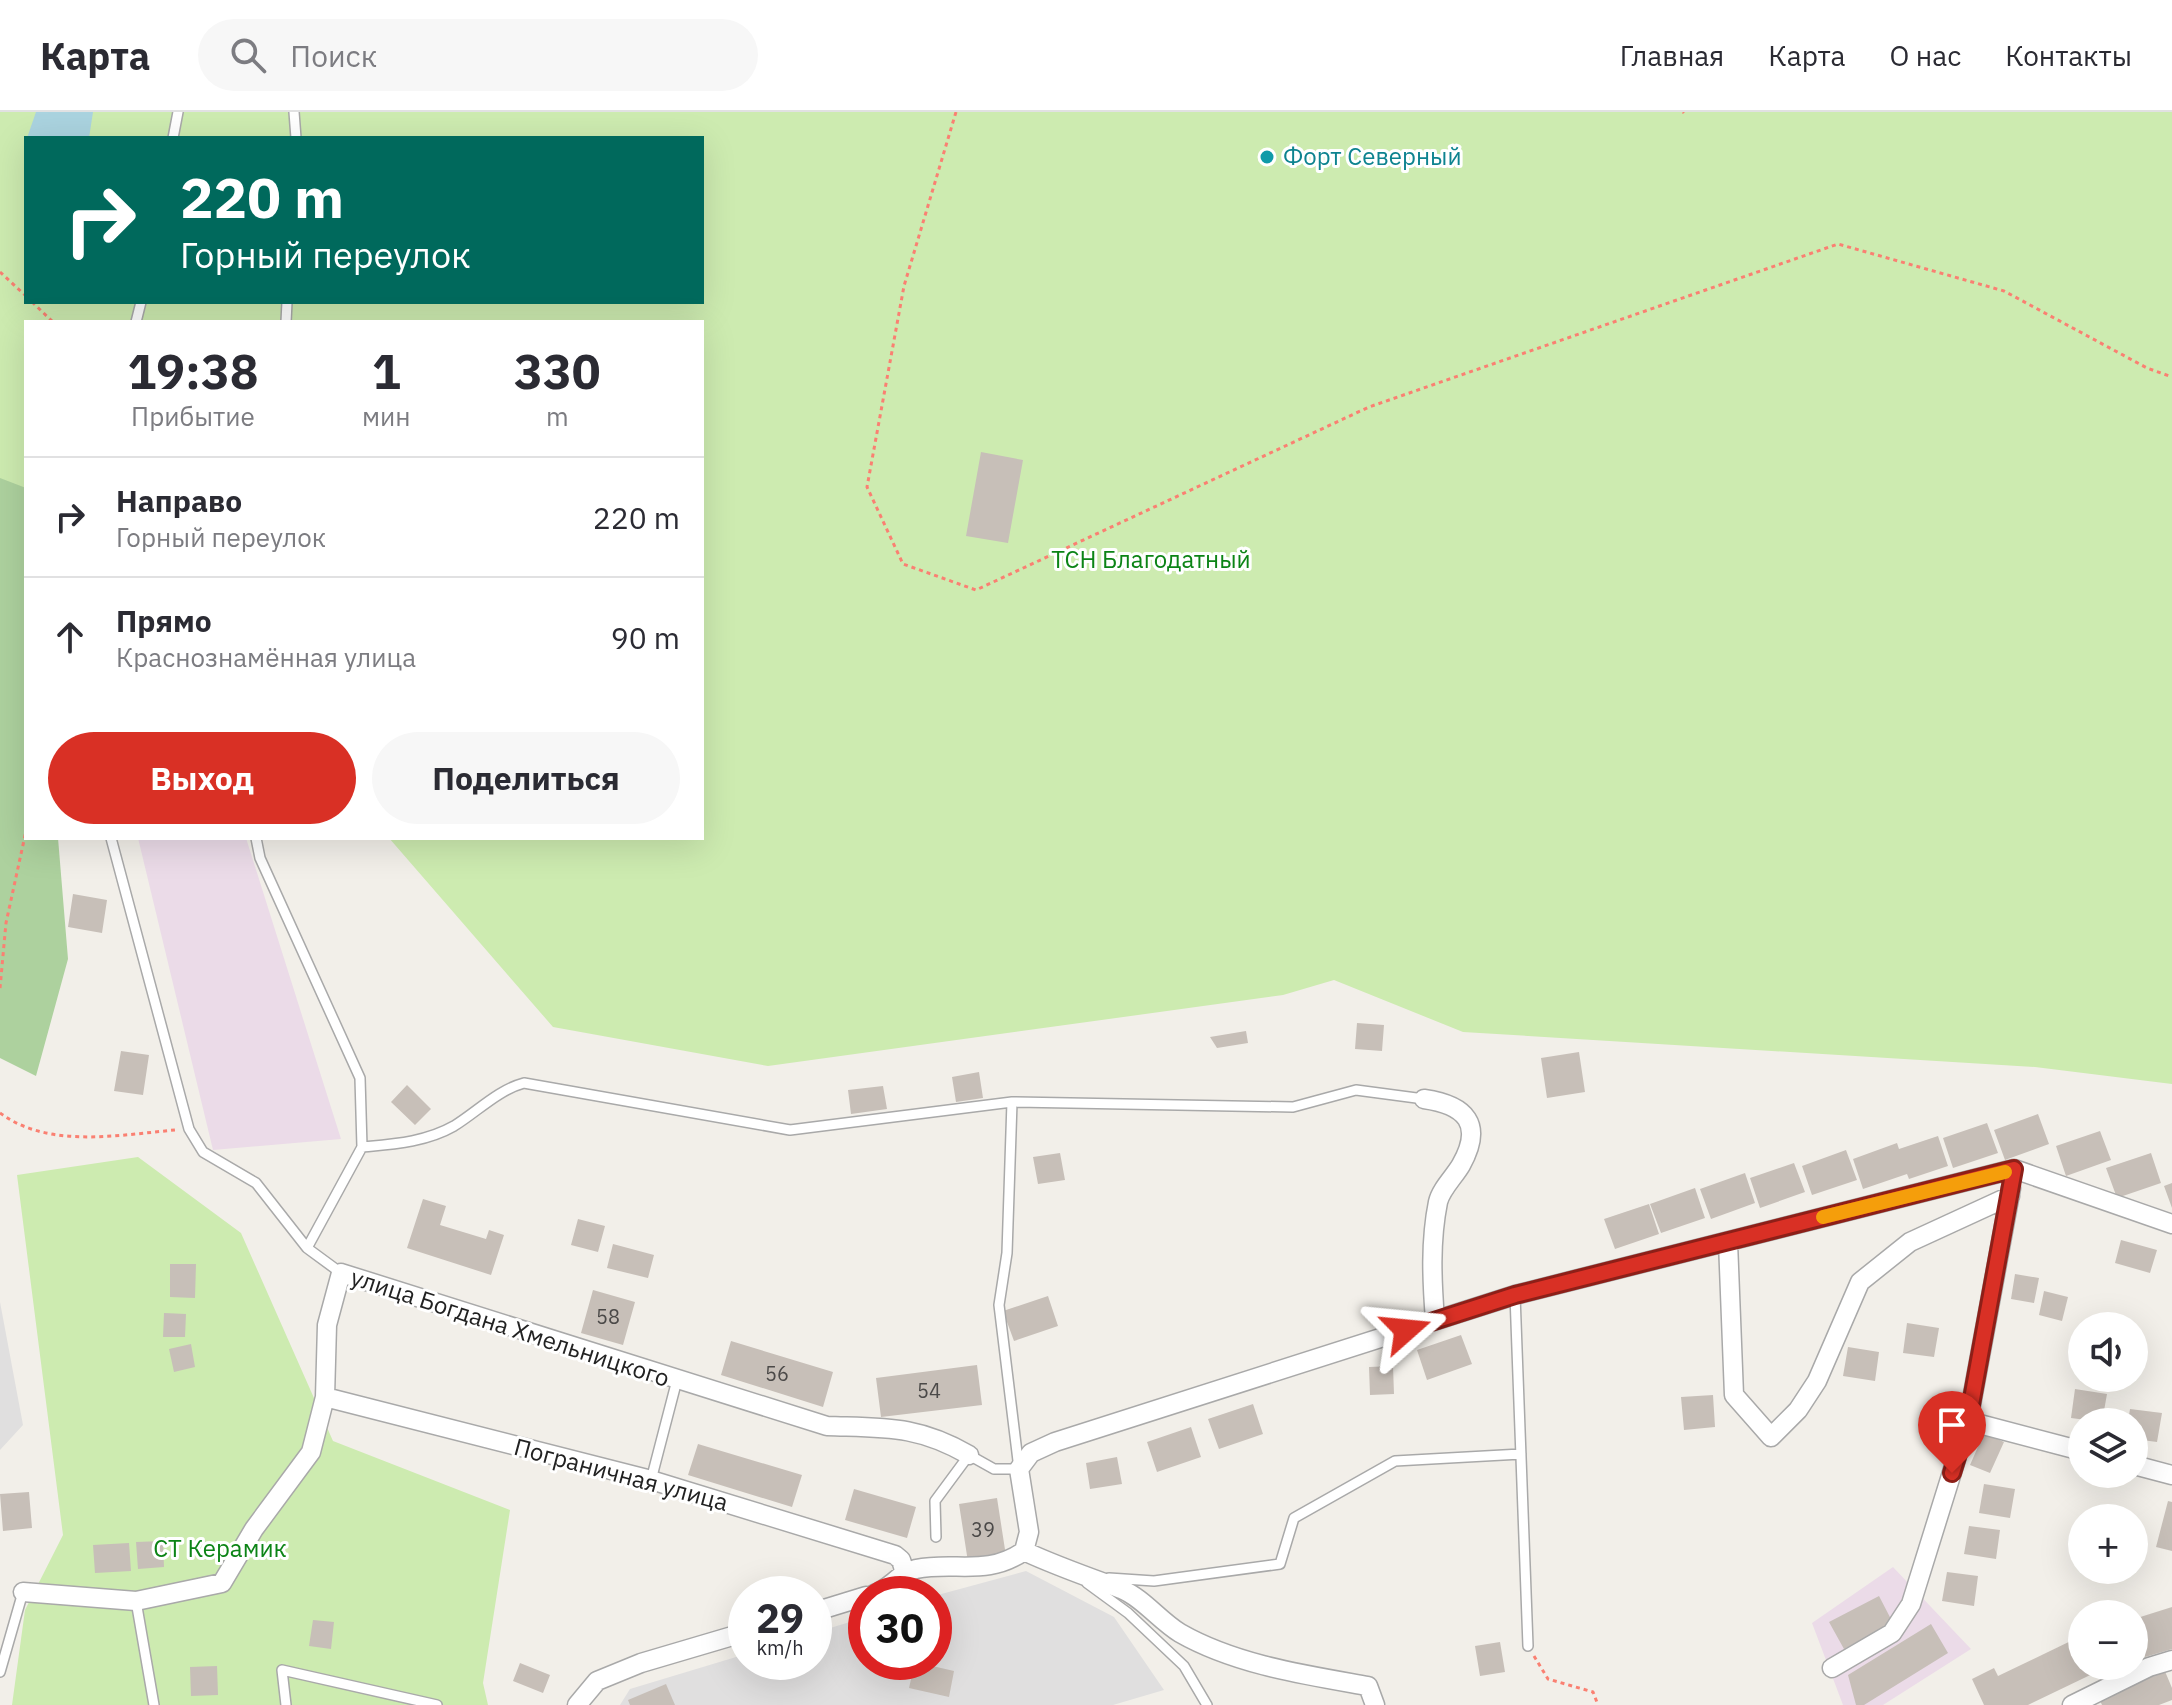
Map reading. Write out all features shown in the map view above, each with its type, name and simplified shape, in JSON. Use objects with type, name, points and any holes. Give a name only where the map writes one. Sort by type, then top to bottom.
[{"type":"street","points":[[1424,1099],[1452,1103],[1467,1117],[1472,1136],[1462,1164],[1439,1199],[1431,1267],[1435,1320]]},
{"type":"street","points":[[1832,1668],[1892,1633],[1911,1604],[1968,1421],[2014,1169]]},
{"type":"street","points":[[901,1576],[918,1569],[963,1570],[1007,1563],[1024,1551],[1029,1532],[1019,1469],[1031,1453],[1055,1442],[1515,1295],[2014,1169],[2172,1224]]},
{"type":"street","points":[[1728,1242],[1734,1395],[1771,1437],[1798,1410],[1817,1381],[1860,1282],[1910,1242],[2010,1196]]},
{"type":"street","name":"улица Богдана Хмельницкого","points":[[23,1592],[136,1601],[222,1583],[254,1529],[311,1452],[325,1397],[327,1325],[341,1273],[827,1426],[910,1429],[945,1441],[969,1455]]},
{"type":"street","name":"Пограничная улица","points":[[325,1397],[651,1480],[895,1555],[901,1560],[905,1573]]},
{"type":"street","points":[[1968,1421],[2068,1447]]},
{"type":"street","points":[[2148,1469],[2172,1475]]},
{"type":"street","points":[[1024,1551],[1077,1576],[1124,1590],[1180,1633],[1219,1649],[1284,1671],[1368,1686],[1375,1705]]},
{"type":"street","points":[[577,1705],[597,1681],[641,1663],[728,1637]]},
{"type":"street","points":[[2072,1705],[2149,1667],[2172,1660]]},
{"type":"lane","points":[[173,136],[178,112]]},
{"type":"lane","points":[[294,112],[296,136]]},
{"type":"lane","points":[[112,840],[189,1129],[203,1152],[256,1183],[307,1248],[341,1273]]},
{"type":"lane","points":[[256,840],[260,858],[360,1078],[362,1147],[307,1248]]},
{"type":"lane","points":[[362,1147],[410,1143],[451,1127],[506,1088],[524,1083],[790,1130],[893,1114],[1012,1102],[1293,1107],[1356,1090],[1424,1099]]},
{"type":"lane","points":[[936,1537],[935,1501],[969,1455],[994,1469],[1019,1469],[999,1305],[1007,1253],[1012,1102]]},
{"type":"lane","points":[[1515,1295],[1528,1646]]},
{"type":"lane","points":[[651,1480],[677,1380]]},
{"type":"lane","points":[[1077,1576],[1154,1581],[1280,1564],[1294,1518],[1395,1461],[1521,1454]]},
{"type":"lane","points":[[1077,1576],[1128,1613],[1184,1666],[1207,1705]]},
{"type":"lane","points":[[0,1672],[23,1592]]},
{"type":"lane","points":[[136,1601],[154,1705]]},
{"type":"lane","points":[[286,1705],[282,1670],[437,1705]]},
{"type":"path","points":[[956,112],[904,286],[867,487],[903,564],[976,590],[1369,407],[1838,244],[2004,291],[2147,368],[2172,377]]},
{"type":"path","points":[[0,272],[24,294]]},
{"type":"path","points":[[34,304],[51,320]]},
{"type":"path","points":[[0,988],[6,923],[24,840]]},
{"type":"path","points":[[0,1113],[36,1132],[87,1137],[189,1129]]},
{"type":"path","points":[[1528,1646],[1548,1679],[1593,1692],[1598,1705]]},
{"type":"shaded area","points":[[138,840],[247,840],[341,1139],[213,1150]]},
{"type":"shaded area","points":[[0,1302],[23,1425],[0,1450]]},
{"type":"shaded area","points":[[1893,1567],[1971,1649],[1883,1705],[1843,1705],[1812,1623]]},
{"type":"shaded area","points":[[1026,1571],[1114,1617],[1164,1690],[1113,1705],[620,1705],[630,1689],[728,1659],[728,1680],[832,1680],[832,1627],[848,1623],[848,1680],[952,1680],[952,1591]]},
{"type":"green space","name":"ТСН Благодатный","points":[[0,112],[2172,112],[2172,1084],[2035,1067],[1463,1032],[1334,980],[1283,995],[768,1066],[553,1027],[391,840],[704,840],[704,320],[24,320],[24,491],[0,485]]},
{"type":"green space","points":[[0,478],[24,487],[24,840],[58,840],[68,959],[36,1076],[0,1058]]},
{"type":"green space","name":"СТ Керамик","points":[[138,1157],[241,1233],[333,1441],[510,1510],[483,1683],[488,1705],[12,1705],[25,1610],[63,1535],[17,1175]]},
{"type":"water","points":[[36,112],[93,112],[89,136],[28,136]]},
{"type":"building","points":[[981,452],[1023,460],[1008,543],[966,536]]},
{"type":"building","points":[[73,894],[107,900],[102,933],[68,927]]},
{"type":"building","points":[[1357,1023],[1384,1025],[1382,1051],[1355,1049]]},
{"type":"building","points":[[1246,1031],[1248,1043],[1217,1048],[1210,1037]]},
{"type":"building","points":[[121,1051],[149,1055],[143,1095],[114,1091]]},
{"type":"building","points":[[1579,1052],[1585,1092],[1547,1098],[1541,1058]]},
{"type":"building","points":[[979,1072],[983,1098],[956,1102],[952,1077]]},
{"type":"building","points":[[407,1085],[431,1109],[415,1125],[391,1102]]},
{"type":"building","points":[[883,1086],[887,1109],[851,1114],[848,1090]]},
{"type":"building","points":[[2038,1114],[2049,1144],[2005,1160],[1994,1130]]},
{"type":"building","points":[[1987,1123],[1998,1153],[1953,1168],[1943,1138]]},
{"type":"building","points":[[2100,1131],[2111,1160],[2066,1176],[2056,1146]]},
{"type":"building","points":[[1938,1136],[1948,1166],[1909,1179],[1907,1174],[1863,1189],[1853,1159],[1897,1143],[1899,1149]]},
{"type":"building","points":[[1846,1150],[1857,1180],[1812,1195],[1802,1166]]},
{"type":"building","points":[[1060,1153],[1065,1180],[1038,1184],[1033,1157]]},
{"type":"building","points":[[2151,1153],[2161,1183],[2117,1198],[2106,1168]]},
{"type":"building","points":[[1794,1163],[1805,1192],[1760,1208],[1750,1178]]},
{"type":"building","points":[[1745,1173],[1755,1203],[1711,1219],[1700,1189]]},
{"type":"building","points":[[2172,1183],[2172,1208],[2164,1186]]},
{"type":"building","points":[[1695,1188],[1705,1218],[1661,1233],[1650,1204]]},
{"type":"building","points":[[423,1199],[446,1206],[440,1225],[486,1239],[489,1230],[504,1235],[491,1275],[407,1248]]},
{"type":"building","points":[[1649,1204],[1659,1234],[1615,1249],[1604,1219]]},
{"type":"building","points":[[578,1219],[605,1226],[598,1252],[571,1245]]},
{"type":"building","points":[[2121,1240],[2157,1250],[2150,1273],[2115,1263]]},
{"type":"building","points":[[613,1244],[654,1255],[648,1278],[607,1268]]},
{"type":"building","points":[[170,1264],[196,1264],[195,1298],[170,1297]]},
{"type":"building","points":[[2015,1274],[2039,1278],[2034,1303],[2011,1299]]},
{"type":"building","points":[[593,1290],[635,1302],[623,1345],[581,1333]]},
{"type":"building","points":[[2044,1291],[2068,1297],[2062,1321],[2039,1315]]},
{"type":"building","points":[[1048,1296],[1058,1326],[1014,1341],[1003,1311]]},
{"type":"building","points":[[164,1313],[186,1314],[185,1337],[163,1337]]},
{"type":"building","points":[[1907,1323],[1939,1328],[1934,1357],[1903,1353]]},
{"type":"building","points":[[1461,1335],[1472,1364],[1427,1380],[1417,1350]]},
{"type":"building","points":[[731,1341],[833,1372],[823,1407],[721,1375]]},
{"type":"building","points":[[191,1344],[195,1367],[174,1372],[169,1349]]},
{"type":"building","points":[[1848,1347],[1879,1352],[1875,1381],[1843,1376]]},
{"type":"building","points":[[977,1365],[982,1405],[881,1417],[876,1378]]},
{"type":"building","points":[[1393,1366],[1394,1394],[1370,1395],[1369,1367]]},
{"type":"building","points":[[2075,1392],[2107,1394],[2104,1408],[2072,1408]]},
{"type":"building","points":[[1713,1395],[1715,1427],[1684,1430],[1681,1397]]},
{"type":"building","points":[[1253,1404],[1263,1434],[1219,1449],[1208,1419]]},
{"type":"building","points":[[2148,1411],[2162,1413],[2157,1442],[2148,1441]]},
{"type":"building","points":[[1191,1427],[1201,1457],[1157,1472],[1147,1442]]},
{"type":"building","points":[[1984,1433],[2004,1442],[1990,1473],[1970,1465]]},
{"type":"building","points":[[698,1444],[802,1475],[792,1507],[688,1475]]},
{"type":"building","points":[[1117,1457],[1122,1484],[1090,1489],[1086,1463]]},
{"type":"building","points":[[1984,1484],[2015,1489],[2010,1518],[1979,1513]]},
{"type":"building","points":[[854,1489],[916,1507],[907,1538],[845,1520]]},
{"type":"building","points":[[29,1492],[32,1528],[3,1531],[0,1494]]},
{"type":"building","points":[[997,1498],[1006,1556],[968,1562],[959,1504]]},
{"type":"building","points":[[2168,1501],[2172,1502],[2172,1551],[2156,1547]]},
{"type":"building","points":[[1969,1526],[2000,1530],[1996,1559],[1964,1554]]},
{"type":"building","points":[[163,1541],[164,1567],[138,1569],[136,1542]]},
{"type":"building","points":[[129,1543],[131,1571],[95,1573],[93,1545]]},
{"type":"building","points":[[1947,1572],[1978,1576],[1974,1606],[1942,1601]]},
{"type":"building","points":[[1879,1596],[1893,1623],[1844,1649],[1829,1622]]},
{"type":"building","points":[[2172,1607],[2172,1649],[2148,1656],[2148,1615]]},
{"type":"building","points":[[313,1620],[334,1622],[331,1649],[309,1646]]},
{"type":"building","points":[[1931,1624],[1948,1653],[1864,1705],[1856,1705],[1848,1675]]},
{"type":"building","points":[[1500,1642],[1505,1672],[1480,1676],[1475,1646]]},
{"type":"building","points":[[2068,1642],[2068,1680],[2080,1680],[2028,1705],[1984,1705],[1972,1679],[1994,1668],[1998,1676]]},
{"type":"building","points":[[520,1663],[550,1675],[543,1693],[513,1681]]},
{"type":"building","points":[[217,1666],[218,1695],[191,1696],[190,1667]]},
{"type":"building","points":[[2164,1669],[2172,1688],[2172,1700],[2159,1705],[2102,1705],[2098,1696],[2137,1680],[2148,1680],[2148,1676]]},
{"type":"building","points":[[954,1671],[949,1697],[909,1688],[911,1680],[952,1680]]},
{"type":"building","points":[[666,1684],[675,1705],[630,1705],[628,1700]]},
{"type":"slow traffic","points":[[1823,1217],[2005,1172]]},
{"type":"place","name":"Форт Северный","points":[[1267,157]]},
{"type":"route","points":[[1406,1330],[1515,1295],[2014,1169],[1968,1421],[1952,1473]]}]
